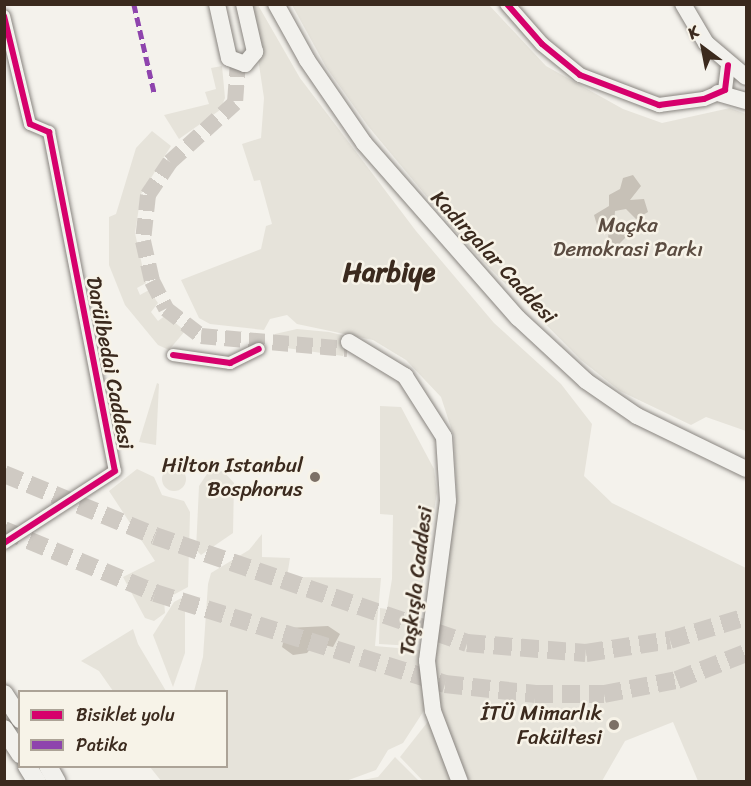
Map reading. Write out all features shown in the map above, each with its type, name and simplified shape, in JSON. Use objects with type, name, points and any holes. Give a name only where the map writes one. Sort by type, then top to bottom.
[{"type":"main road","points":[[217,4],[229,58],[245,64],[255,52],[244,4]]},
{"type":"main road","points":[[226,4],[241,60],[234,4]]},
{"type":"main road","name":"Kadırgalar Caddesi","points":[[276,4],[306,60],[364,143],[518,318],[586,381],[637,416],[747,469]]},
{"type":"main road","points":[[683,4],[739,72]]},
{"type":"main road","points":[[721,92],[747,102]]},
{"type":"main road","name":"Taşkışla Caddesi","points":[[348,346],[400,382],[445,454],[448,501],[427,661],[433,711],[460,782]]},
{"type":"main road","points":[[4,694],[18,716]]},
{"type":"main road","points":[[6,735],[18,751]]},
{"type":"main road","points":[[28,768],[37,782]]},
{"type":"main road","points":[[49,768],[57,782]]},
{"type":"street","points":[[507,4],[560,61],[624,94],[659,105],[721,92],[739,72]]},
{"type":"street","name":"Darülbedai Caddesi","points":[[4,16],[30,124],[49,132],[115,471],[4,543]]},
{"type":"street","points":[[173,355],[230,363],[259,349]]},
{"type":"green space","points":[[250,5],[258,5],[300,78],[416,231],[494,323],[561,384],[592,424],[584,476],[612,503],[746,568],[746,781],[698,781],[673,722],[625,741],[602,781],[469,781],[440,710],[435,667],[443,571],[457,499],[454,437],[441,397],[406,360],[373,340],[297,324],[287,315],[270,319],[264,330],[210,324],[199,318],[181,280],[261,249],[266,226],[272,224],[260,180],[254,181],[242,144],[261,138],[264,98]]},
{"type":"green space","name":"Maçka Demokrasi Parkı","points":[[292,5],[489,5],[546,66],[623,109],[662,123],[730,108],[746,114],[746,431],[706,417],[691,425],[620,391],[581,360],[467,245],[368,126],[326,67]]},
{"type":"green space","points":[[222,66],[225,98],[220,110],[179,139],[164,115],[209,104],[205,92],[216,89],[211,68]]},
{"type":"green space","points":[[152,131],[171,146],[141,194],[135,233],[146,283],[137,288],[140,295],[149,290],[158,303],[151,312],[158,321],[166,315],[185,331],[169,350],[158,345],[125,305],[109,265],[109,217],[116,214],[136,148]]},
{"type":"green space","points":[[297,329],[329,332],[350,337],[343,356],[272,346],[275,334]]},
{"type":"green space","points":[[157,383],[159,384],[156,445],[139,442]]},
{"type":"green space","points":[[380,406],[401,407],[434,469],[437,492],[413,646],[379,644],[380,608],[387,609],[392,579],[393,515],[380,514]]},
{"type":"green space","points":[[174,467],[179,468],[185,474],[185,484],[179,490],[174,491],[169,490],[163,484],[162,479],[163,474],[169,468]]},
{"type":"green space","points":[[137,469],[154,477],[162,495],[184,501],[190,512],[188,587],[164,600],[165,613],[154,621],[145,618],[123,577],[155,561],[109,491]]},
{"type":"green space","points":[[223,471],[234,483],[233,533],[201,555],[196,550],[199,486],[207,474]]},
{"type":"green space","points":[[262,534],[262,557],[290,558],[287,577],[381,578],[375,646],[421,650],[425,709],[403,743],[388,750],[376,770],[346,781],[162,782],[151,768],[228,768],[228,690],[194,690],[203,657],[208,584],[211,573],[249,550]]},
{"type":"green space","points":[[185,596],[185,653],[173,687],[153,635],[174,602]]},
{"type":"green space","points":[[133,629],[138,644],[165,690],[112,690],[99,671],[81,661]]},
{"type":"green space","points":[[430,719],[455,781],[423,781],[400,757]]},
{"type":"green space","points":[[395,757],[419,781],[358,781],[378,777]]},
{"type":"shaded area","points":[[633,175],[641,186],[630,200],[644,199],[648,212],[636,219],[626,209],[615,211],[614,224],[624,225],[629,234],[617,246],[608,239],[609,227],[597,225],[594,215],[609,206],[609,195],[620,189],[623,178]]},
{"type":"shaded area","points":[[328,626],[340,634],[333,647],[315,643],[307,653],[293,655],[282,647],[287,628]]},
{"type":"tunnel","points":[[238,61],[235,103],[170,162],[148,195],[143,241],[152,281],[166,309],[201,336],[347,349]]},
{"type":"tunnel","points":[[4,474],[155,536],[467,643],[586,653],[670,640],[746,617]]},
{"type":"tunnel","points":[[4,530],[155,593],[445,684],[535,694],[604,694],[677,680],[746,653]]},
{"type":"marked path","points":[[134,4],[155,96]]},
{"type":"cycle path","points":[[507,4],[542,44],[580,75],[659,105],[704,99],[725,90],[728,65]]},
{"type":"cycle path","points":[[4,16],[30,124],[49,132],[115,471],[4,543]]},
{"type":"cycle path","points":[[173,355],[230,363],[259,349]]},
{"type":"place","name":"Hilton Istanbul Bosphorus","points":[[315,477]]},
{"type":"place","name":"İTÜ Mimarlık Fakültesi","points":[[614,725]]},
{"type":"district","name":"Harbiye","points":[[389,273]]}]
